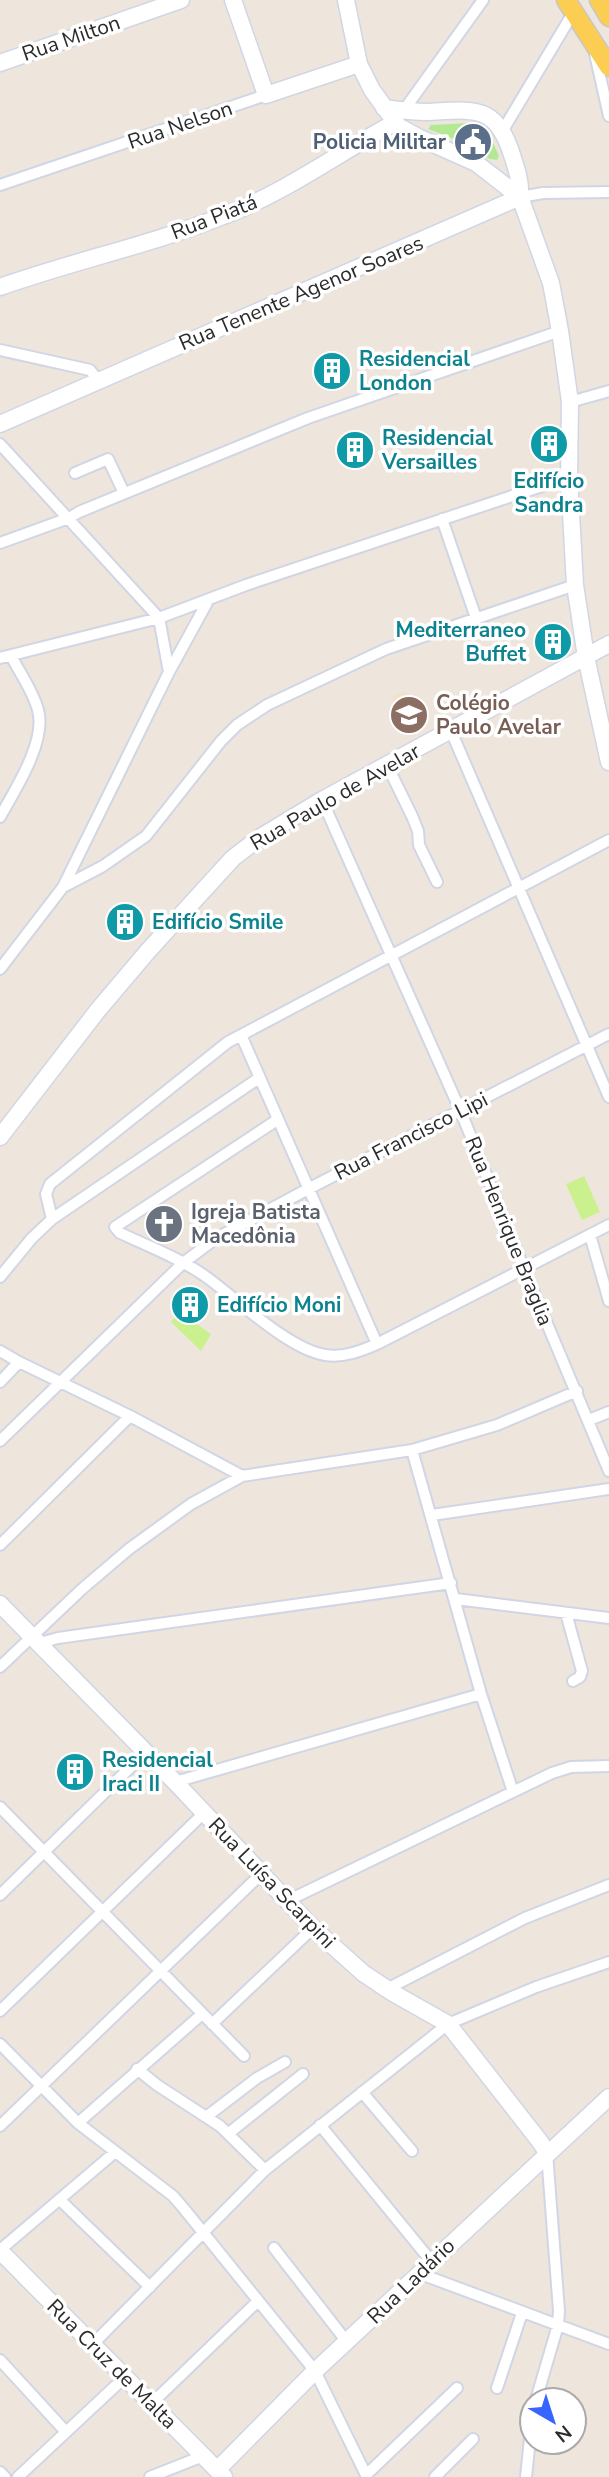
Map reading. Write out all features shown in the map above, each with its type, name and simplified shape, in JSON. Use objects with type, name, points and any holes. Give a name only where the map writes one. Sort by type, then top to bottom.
[{"type":"main road","points":[[570,6],[609,67]]},
{"type":"street","name":"Rua Milton","points":[[0,62],[181,0]]},
{"type":"street","points":[[233,0],[266,95]]},
{"type":"street","points":[[346,0],[359,64],[384,108],[400,116],[427,111],[474,111],[503,130],[512,156],[521,184],[520,197],[551,283],[560,331],[570,402],[569,477],[575,584],[586,657],[609,762]]},
{"type":"street","points":[[483,0],[400,116],[403,130],[470,159],[520,197]]},
{"type":"street","points":[[503,130],[570,6]]},
{"type":"street","points":[[592,41],[609,116]]},
{"type":"street","name":"Rua Nelson","points":[[0,185],[359,64]]},
{"type":"street","points":[[421,138],[420,121],[427,111]]},
{"type":"street","name":"Rua Piatá","points":[[0,287],[225,216],[273,193],[400,116]]},
{"type":"street","points":[[494,175],[512,156]]},
{"type":"street","name":"Rua Tenente Agenor Soares","points":[[0,424],[520,197],[542,193],[609,192]]},
{"type":"street","points":[[0,275],[18,281]]},
{"type":"street","points":[[0,542],[69,518],[307,418],[560,331]]},
{"type":"street","points":[[0,350],[90,370],[98,380]]},
{"type":"street","points":[[570,402],[609,391]]},
{"type":"street","points":[[0,444],[159,618],[169,672]]},
{"type":"street","points":[[75,473],[108,459],[124,493]]},
{"type":"street","points":[[0,817],[38,740],[41,723],[36,702],[5,657],[159,618],[569,477]]},
{"type":"street","points":[[442,519],[476,618]]},
{"type":"street","points":[[63,887],[146,836],[221,740],[237,725],[267,705],[386,649],[575,584]]},
{"type":"street","points":[[0,969],[63,887],[169,672],[209,599]]},
{"type":"street","name":"Rua Paulo de Avelar","points":[[0,1137],[98,1010],[233,858],[259,838],[322,800],[609,645]]},
{"type":"street","points":[[451,731],[609,1097]]},
{"type":"street","points":[[387,765],[412,816],[418,831],[419,845],[437,882]]},
{"type":"street","name":"Rua Henrique Braglia","points":[[322,800],[461,1112],[609,1471]]},
{"type":"street","points":[[52,1219],[46,1194],[50,1184],[198,1065],[241,1035],[609,840]]},
{"type":"street","points":[[74,862],[93,871]]},
{"type":"street","name":"Rua Francisco Lipi","points":[[0,1441],[183,1263],[215,1239],[609,1034]]},
{"type":"street","points":[[241,1035],[377,1344]]},
{"type":"street","points":[[0,1277],[32,1238],[52,1219],[259,1078]]},
{"type":"street","points":[[277,1120],[116,1226],[120,1233],[204,1275],[283,1335],[317,1353],[343,1356],[377,1344],[609,1225]]},
{"type":"street","points":[[590,1236],[609,1301]]},
{"type":"street","points":[[0,1351],[242,1476]]},
{"type":"street","points":[[0,1382],[19,1362]]},
{"type":"street","points":[[0,1667],[36,1640],[103,1570],[157,1527],[191,1504],[242,1476],[412,1450],[498,1425],[577,1391]]},
{"type":"street","points":[[589,1420],[609,1412]]},
{"type":"street","points":[[0,1545],[130,1416]]},
{"type":"street","points":[[412,1450],[452,1583],[481,1694],[513,1793]]},
{"type":"street","points":[[432,1515],[609,1489]]},
{"type":"street","points":[[36,1640],[452,1583]]},
{"type":"street","points":[[456,1599],[609,1618]]},
{"type":"street","name":"Rua Luísa Scarpini","points":[[0,1604],[347,1960],[387,1989],[448,2024],[547,2153]]},
{"type":"street","points":[[566,1613],[582,1675],[573,1681]]},
{"type":"street","points":[[175,1783],[481,1694]]},
{"type":"street","points":[[0,1895],[146,1752]]},
{"type":"street","points":[[287,1901],[552,1773],[571,1767],[609,1766]]},
{"type":"street","points":[[0,1807],[244,2056]]},
{"type":"street","points":[[0,2011],[204,1813]]},
{"type":"street","points":[[0,2126],[261,1874]]},
{"type":"street","points":[[387,1989],[525,1918],[609,1885]]},
{"type":"street","points":[[212,2024],[313,1928]]},
{"type":"street","points":[[93,2344],[265,2170],[448,2024],[536,1987],[609,1962]]},
{"type":"street","points":[[78,2123],[136,2069],[202,2014]]},
{"type":"street","points":[[0,2044],[78,2123],[173,2196],[315,2371],[367,2476],[457,2388]]},
{"type":"street","points":[[206,2116],[257,2078],[285,2062]]},
{"type":"street","points":[[136,2069],[229,2133],[265,2170]]},
{"type":"street","points":[[229,2133],[303,2074]]},
{"type":"street","points":[[362,2092],[412,2151]]},
{"type":"street","name":"Rua Ladário","points":[[220,2474],[315,2371],[609,2097]]},
{"type":"street","points":[[320,2125],[431,2261]]},
{"type":"street","points":[[0,2250],[114,2153]]},
{"type":"street","points":[[540,2386],[558,2325],[559,2311],[547,2153]]},
{"type":"street","points":[[60,2200],[150,2287]]},
{"type":"street","points":[[274,2248],[347,2342]]},
{"type":"street","name":"Rua Cruz de Malta","points":[[0,2250],[220,2474]]},
{"type":"street","points":[[418,2273],[609,2344]]},
{"type":"street","points":[[151,2404],[258,2301]]},
{"type":"street","points":[[496,2388],[522,2313]]},
{"type":"street","points":[[0,2360],[66,2432]]},
{"type":"street","points":[[18,2477],[125,2377]]},
{"type":"street","points":[[435,2477],[473,2439]]},
{"type":"street","points":[[150,2477],[203,2456]]},
{"type":"street","points":[[526,2477],[528,2456]]},
{"type":"street","points":[[0,2472],[5,2477]]},
{"type":"shaded area","name":"Colégio Paulo Avelar","points":[[406,691],[425,729],[412,736],[391,697]]},
{"type":"green space","points":[[470,123],[490,136],[499,156],[497,160],[428,129],[431,125]]},
{"type":"green space","points":[[584,1176],[600,1212],[582,1220],[566,1184]]},
{"type":"green space","points":[[179,1312],[211,1334],[201,1351],[171,1322]]},
{"type":"place","name":"Policia Militar","points":[[473,142]]},
{"type":"place","name":"Residencial London","points":[[332,371]]},
{"type":"place","name":"Edifício Sandra","points":[[549,444]]},
{"type":"place","name":"Residencial Versailles","points":[[355,450]]},
{"type":"place","name":"Mediterraneo Buffet","points":[[553,642]]},
{"type":"place","name":"Colégio Paulo Avelar","points":[[409,715]]},
{"type":"place","name":"Edifício Smile","points":[[125,922]]},
{"type":"place","name":"Igreja Batista Macedônia","points":[[164,1224]]},
{"type":"place","name":"Edifício Moni","points":[[190,1305]]},
{"type":"place","name":"Residencial Iraci II","points":[[75,1772]]}]
